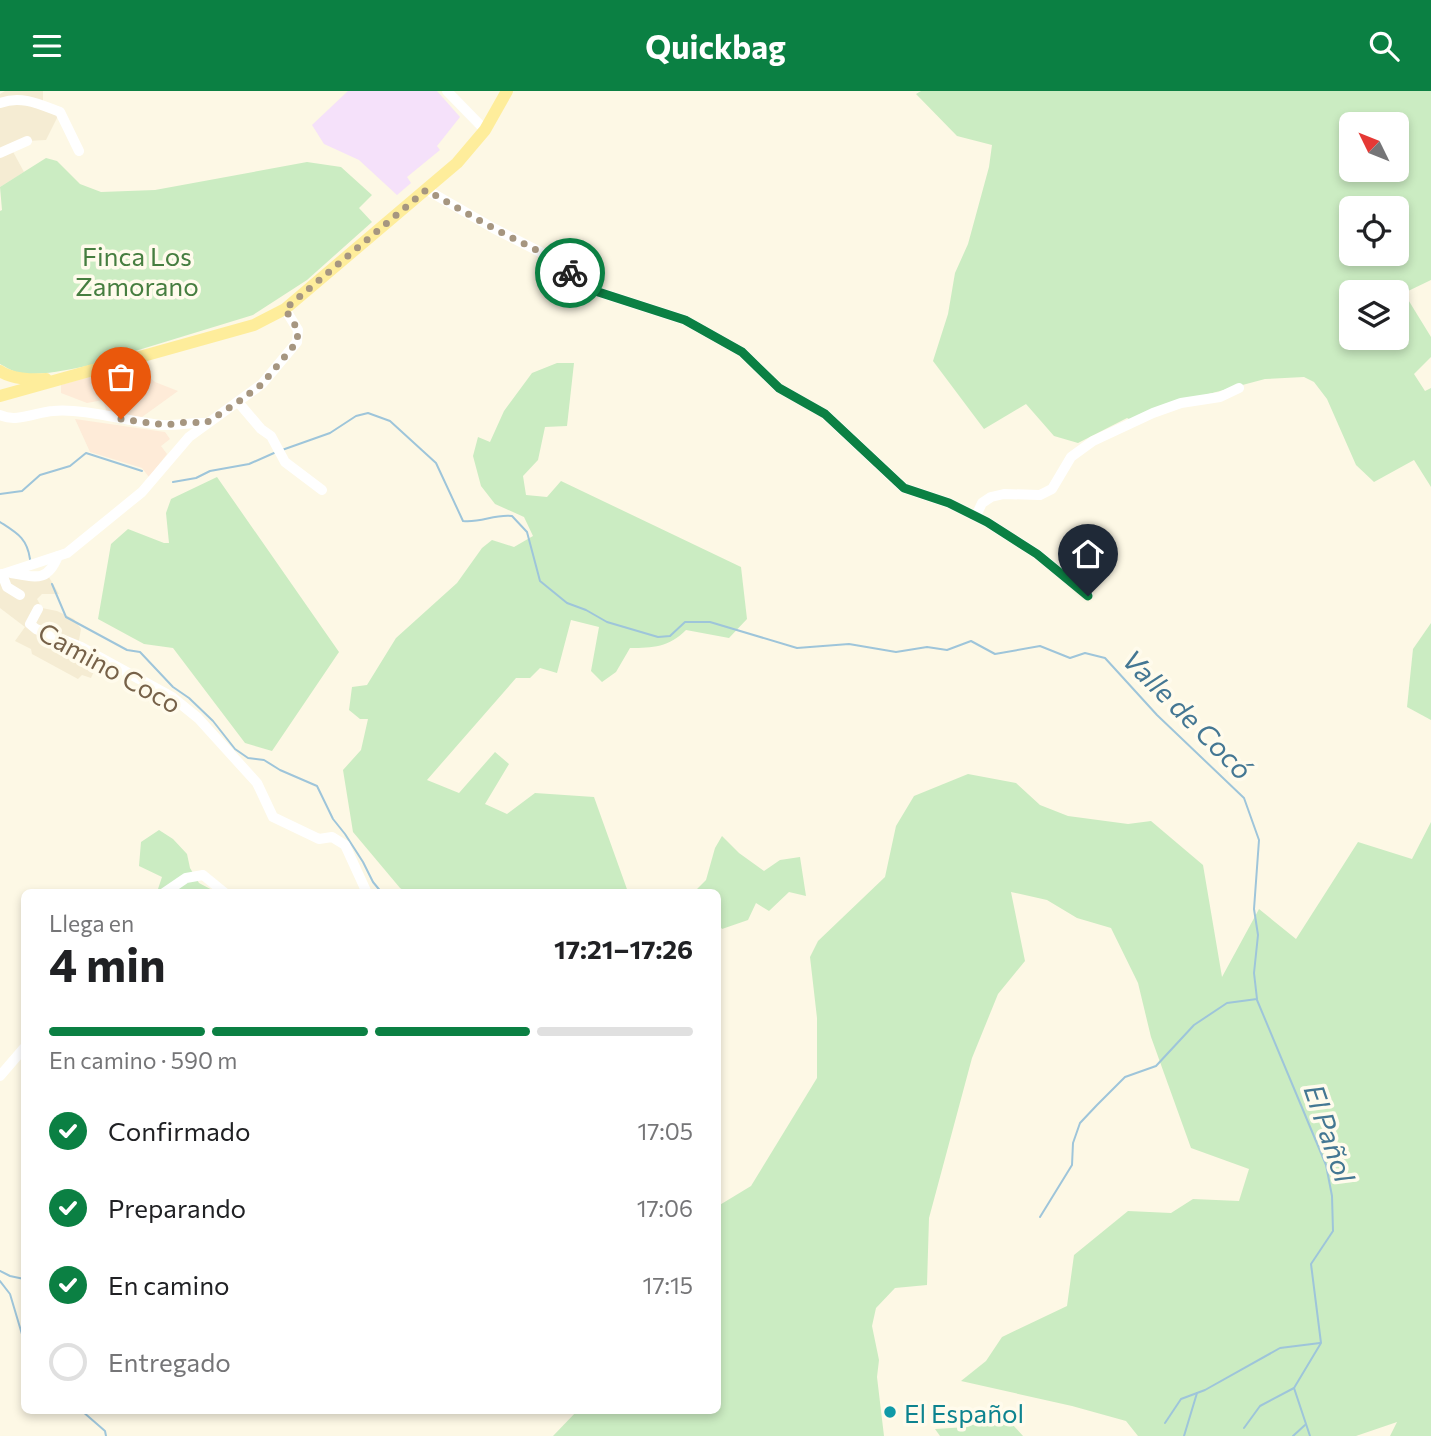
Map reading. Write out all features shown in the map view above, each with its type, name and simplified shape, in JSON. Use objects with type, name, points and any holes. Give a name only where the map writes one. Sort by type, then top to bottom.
[{"type":"main road","points":[[1,395],[254,325],[285,309],[471,149],[507,91]]},
{"type":"main road","points":[[2,372],[40,380],[63,377]]},
{"type":"main road","points":[[1,395],[7,382],[2,372]]},
{"type":"street","points":[[447,91],[485,130]]},
{"type":"street","points":[[0,103],[13,98],[31,101],[60,112],[79,151]]},
{"type":"street","points":[[0,153],[27,141]]},
{"type":"street","points":[[426,190],[552,258],[589,289],[685,320],[742,352],[779,388],[825,414],[904,488],[949,503],[976,516],[1037,554],[1088,596]]},
{"type":"street","points":[[3,574],[38,577],[47,574],[54,567],[58,556],[67,553],[142,492],[189,437],[262,384],[297,342],[298,330],[285,309]]},
{"type":"street","points":[[976,516],[982,503],[991,496],[1041,495],[1052,489],[1070,457],[1093,441],[1181,403],[1220,397],[1239,388]]},
{"type":"street","points":[[238,402],[261,429],[271,436],[285,462],[322,490]]},
{"type":"street","points":[[0,415],[6,418],[20,417],[58,410],[165,425],[206,423]]},
{"type":"street","name":"Camino Coco","points":[[3,574],[7,587],[20,595]]},
{"type":"street","name":"Camino Coco","points":[[38,609],[30,624],[36,629],[80,647],[172,697],[198,718],[257,783],[272,817],[318,839],[332,837],[345,845],[365,889]]},
{"type":"street","points":[[170,889],[186,878],[203,875],[220,889]]},
{"type":"street","points":[[0,1076],[21,1052]]},
{"type":"shaded area","points":[[5,91],[43,91],[43,105],[60,112],[46,140],[27,141],[11,148],[24,172],[0,187],[0,94]]},
{"type":"shaded area","points":[[348,91],[437,91],[460,117],[437,146],[440,150],[407,177],[411,183],[397,195],[359,160],[324,144],[312,125]]},
{"type":"shaded area","points":[[146,361],[148,376],[155,382],[178,391],[142,417],[107,413],[103,400],[87,403],[61,393],[61,385]]},
{"type":"shaded area","points":[[75,419],[165,432],[170,439],[161,446],[167,454],[149,477],[142,468],[90,452]]},
{"type":"shaded area","points":[[47,574],[59,594],[42,594],[37,599],[42,608],[74,619],[81,629],[78,646],[100,658],[91,678],[82,675],[78,679],[32,654],[31,649],[15,641],[25,627],[0,608],[0,575]]},
{"type":"green space","points":[[921,91],[1431,91],[1431,280],[1409,291],[1409,280],[1339,280],[1339,350],[1409,350],[1409,301],[1431,337],[1431,357],[1414,374],[1425,391],[1431,388],[1431,487],[1414,460],[1374,482],[1356,465],[1327,399],[1314,382],[1304,377],[1265,379],[1171,404],[1135,422],[1127,418],[1078,443],[1054,436],[1026,404],[984,429],[933,361],[948,314],[955,273],[968,244],[989,167],[992,145],[957,136],[916,94]]},
{"type":"green space","name":"Finca Los Zamorano","points":[[46,158],[57,161],[80,184],[101,192],[155,190],[307,162],[341,167],[372,195],[359,208],[372,222],[307,280],[253,315],[94,364],[44,373],[20,373],[0,364],[0,187]]},
{"type":"green space","points":[[557,363],[574,363],[567,426],[545,427],[538,460],[523,476],[526,495],[547,497],[561,481],[741,567],[747,619],[729,638],[686,630],[673,640],[660,645],[630,648],[616,672],[602,682],[591,671],[599,627],[571,620],[557,673],[540,668],[530,678],[516,678],[427,780],[459,793],[495,752],[509,764],[485,804],[507,814],[535,793],[594,797],[627,889],[402,889],[353,832],[343,770],[361,750],[368,719],[360,719],[349,710],[352,687],[367,685],[396,638],[457,583],[482,548],[492,540],[514,547],[533,536],[524,517],[495,504],[481,486],[473,456],[478,437],[490,442],[504,411],[532,373]]},
{"type":"green space","points":[[217,477],[339,652],[272,751],[245,743],[173,648],[144,644],[98,619],[111,544],[128,529],[169,543],[166,513],[171,499]]},
{"type":"green space","points":[[1431,623],[1431,720],[1407,707],[1413,649]]},
{"type":"green space","points":[[968,774],[1016,783],[1040,805],[1068,816],[1128,824],[1151,821],[1203,865],[1222,977],[1259,909],[1296,939],[1358,842],[1412,859],[1431,822],[1431,1436],[1390,1436],[1397,1422],[1356,1436],[1138,1436],[1126,1421],[961,1381],[986,1361],[1002,1337],[1067,1306],[1074,1255],[1128,1211],[1171,1213],[1193,1199],[1239,1201],[1249,1169],[1191,1148],[1151,1037],[1138,983],[1111,928],[1077,918],[1047,900],[1011,892],[1025,961],[998,994],[972,1058],[929,1218],[927,1285],[895,1288],[876,1308],[872,1326],[879,1360],[877,1377],[884,1436],[553,1436],[574,1414],[721,1414],[721,1204],[751,1186],[817,1078],[817,1018],[810,957],[818,941],[885,877],[896,826],[914,796]]},
{"type":"green space","points":[[159,830],[173,839],[187,854],[190,868],[199,883],[210,889],[158,889],[162,877],[139,866],[141,842]]},
{"type":"green space","points":[[722,836],[739,853],[764,871],[780,860],[800,857],[806,896],[789,892],[769,911],[756,903],[748,920],[722,929],[721,889],[697,889],[706,880],[715,848]]},
{"type":"green space","points":[[1002,1413],[1023,1436],[940,1436],[935,1429],[967,1427]]},
{"type":"waterway","name":"Valle de Cocó","points":[[282,450],[330,433],[356,416],[368,413],[390,421],[436,463],[463,521],[512,516],[527,532],[540,581],[567,603],[607,622],[658,637],[670,636],[685,622],[710,622],[797,648],[849,644],[896,652],[927,647],[947,650],[971,641],[995,654],[1040,646],[1070,658],[1085,653],[1105,658],[1157,715],[1244,798],[1259,840],[1254,909],[1258,935],[1254,973],[1257,999],[1227,1003],[1194,1025],[1156,1066],[1125,1077],[1097,1105],[1080,1123],[1073,1143],[1072,1165],[1040,1217]]},
{"type":"waterway","name":"Valle de Cocó","points":[[0,494],[22,491],[40,475],[70,466],[86,453],[142,471]]},
{"type":"waterway","name":"Valle de Cocó","points":[[173,482],[196,478],[210,471],[249,464],[274,453]]},
{"type":"waterway","points":[[0,522],[24,541],[30,559]]},
{"type":"waterway","points":[[52,584],[66,617],[127,650],[140,652],[173,687],[213,721],[235,749],[248,758],[264,760],[317,786],[333,819],[379,889]]},
{"type":"waterway","name":"El Pañol","points":[[1257,1000],[1326,1165],[1332,1196],[1333,1231],[1311,1264],[1321,1343],[1294,1388],[1310,1436]]},
{"type":"waterway","points":[[0,1271],[21,1278]]},
{"type":"waterway","points":[[0,1281],[10,1294],[21,1331]]},
{"type":"waterway","points":[[1165,1423],[1181,1399],[1205,1390],[1280,1348],[1320,1343]]},
{"type":"waterway","points":[[1244,1428],[1260,1406],[1294,1388]]},
{"type":"waterway","points":[[1184,1436],[1197,1393]]},
{"type":"waterway","points":[[85,1414],[105,1431],[106,1436]]},
{"type":"waterway","points":[[1293,1436],[1305,1425]]},
{"type":"way so far","points":[[121,419],[165,425],[206,423],[262,384],[297,342],[298,330],[285,309],[426,190],[552,258],[570,273]]},
{"type":"place","name":"El Español","points":[[890,1412]]},
{"type":"route","points":[[570,273],[589,289],[685,320],[742,352],[779,388],[825,414],[904,488],[949,503],[987,522],[1037,554],[1088,596]]}]
